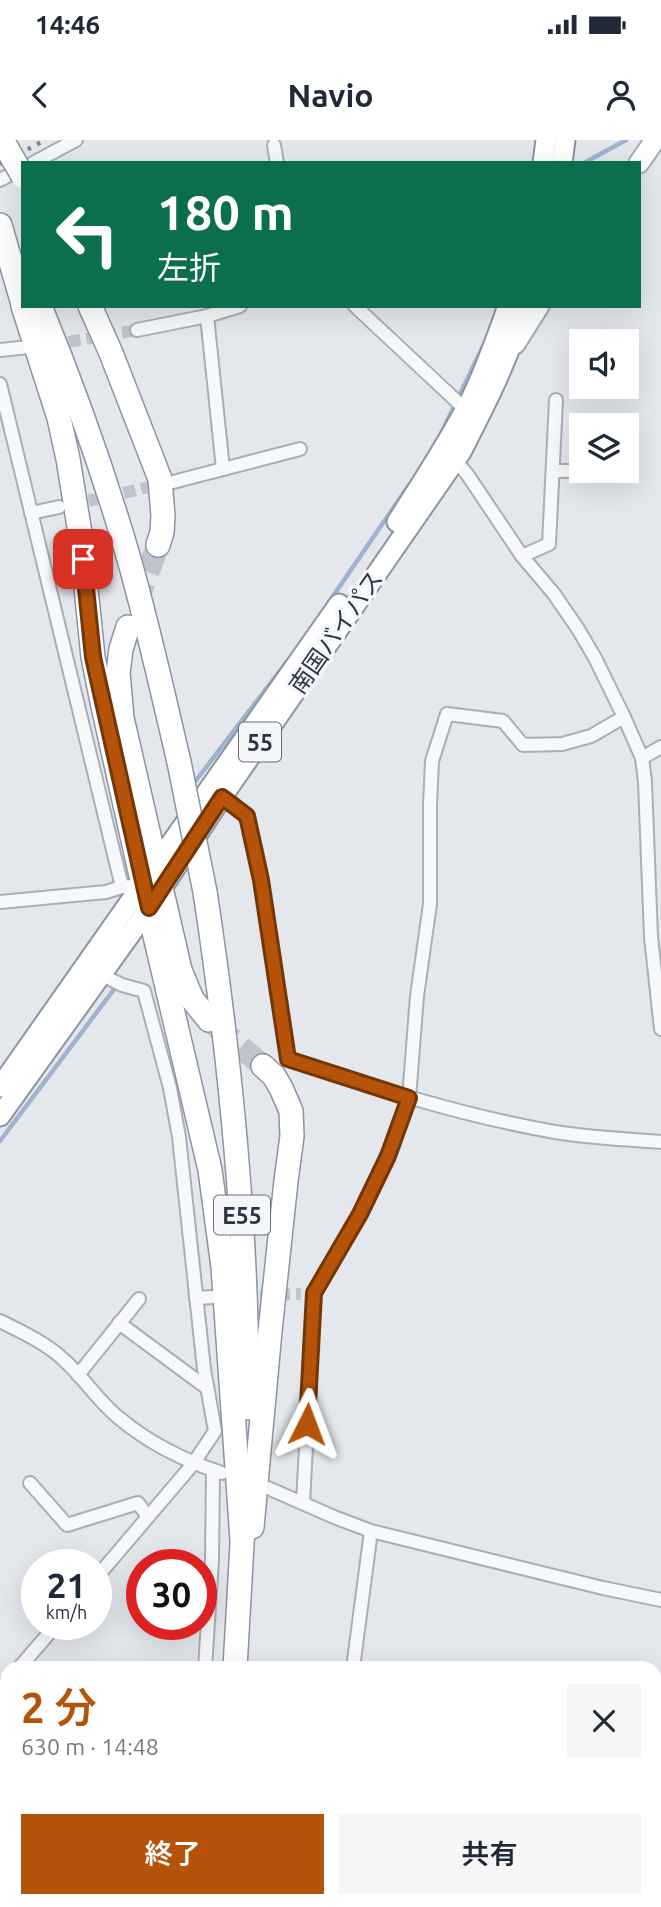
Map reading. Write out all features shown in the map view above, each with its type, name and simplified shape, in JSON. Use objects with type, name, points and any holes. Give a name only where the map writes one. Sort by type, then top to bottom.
[{"type":"highway","points":[[2,140],[21,173]]},
{"type":"highway","points":[[0,215],[21,262]]},
{"type":"highway","points":[[0,225],[21,298]]},
{"type":"highway","points":[[24,308],[59,418],[68,458],[81,539],[93,657],[144,892],[210,1170],[223,1267],[242,1540]]},
{"type":"highway","name":"E55","points":[[41,308],[70,381],[129,559],[179,762],[205,892],[219,980],[230,1073],[245,1263],[247,1430],[235,1661]]},
{"type":"highway","points":[[91,308],[160,480],[163,516],[158,545]]},
{"type":"highway","points":[[128,627],[121,649],[119,696],[155,864],[144,892],[192,999],[209,1020]]},
{"type":"highway","points":[[235,1661],[248,1579],[270,1331],[292,1136],[291,1111],[274,1076],[263,1066]]},
{"type":"main road","points":[[543,161],[546,140]]},
{"type":"main road","points":[[562,161],[565,140]]},
{"type":"main road","points":[[640,161],[655,140]]},
{"type":"main road","name":"南国バイパス","points":[[0,1087],[144,892],[222,797],[450,453],[458,403],[489,358],[507,308]]},
{"type":"main road","name":"南国バイパス","points":[[155,864],[390,532],[450,453],[461,452],[506,359],[523,308]]},
{"type":"main road","points":[[506,359],[538,308]]},
{"type":"main road","name":"南国バイパス","points":[[0,1116],[102,975],[144,892]]},
{"type":"street","points":[[37,161],[76,140]]},
{"type":"street","points":[[274,145],[277,161]]},
{"type":"street","points":[[0,180],[21,169]]},
{"type":"street","points":[[137,330],[233,308]]},
{"type":"street","points":[[357,308],[458,403]]},
{"type":"street","points":[[206,316],[223,469]]},
{"type":"street","points":[[0,350],[29,347]]},
{"type":"street","points":[[0,384],[31,513],[144,892],[106,892],[0,902]]},
{"type":"street","points":[[522,556],[549,544],[556,400]]},
{"type":"street","points":[[173,482],[300,449]]},
{"type":"street","points":[[450,453],[522,556],[554,594],[578,629],[595,658],[642,758],[661,1029]]},
{"type":"street","points":[[553,471],[569,471]]},
{"type":"street","points":[[31,513],[59,507]]},
{"type":"street","points":[[303,1503],[314,1293],[360,1214],[388,1156],[409,1098],[417,996],[430,904],[432,761],[447,714],[503,721],[523,744],[562,744],[590,736],[624,717]]},
{"type":"street","points":[[642,758],[661,747]]},
{"type":"street","points":[[222,797],[247,816],[261,880],[288,1059],[409,1098],[497,1121],[558,1132],[661,1142]]},
{"type":"street","points":[[102,975],[122,985],[144,991],[170,1088],[179,1137],[196,1298],[215,1432],[194,1464],[112,1559]]},
{"type":"street","points":[[300,1294],[314,1293]]},
{"type":"street","points":[[196,1298],[214,1297]]},
{"type":"street","points":[[78,1374],[139,1299]]},
{"type":"street","points":[[0,1321],[46,1346],[64,1360],[99,1400],[152,1442],[194,1464],[218,1472],[205,1661]]},
{"type":"street","points":[[119,1323],[207,1388]]},
{"type":"street","points":[[30,1483],[67,1525],[138,1503],[148,1517]]},
{"type":"street","points":[[268,1488],[371,1531],[661,1600]]},
{"type":"street","points":[[354,1661],[371,1531]]},
{"type":"street","points":[[25,1661],[43,1640]]},
{"type":"waterway","points":[[588,161],[626,140]]},
{"type":"waterway","points":[[440,436],[486,340]]},
{"type":"waterway","points":[[329,602],[409,485]]},
{"type":"waterway","points":[[191,787],[292,655]]},
{"type":"waterway","points":[[0,1141],[115,988]]},
{"type":"tunnel","points":[[51,345],[137,330]]},
{"type":"tunnel","points":[[71,505],[166,483]]},
{"type":"tunnel","points":[[136,604],[158,545]]},
{"type":"tunnel","points":[[215,1025],[263,1066]]},
{"type":"tunnel","points":[[242,1296],[301,1294]]},
{"type":"railway","points":[[0,164],[45,140]]},
{"type":"route","points":[[83,559],[93,657],[149,908],[222,797],[247,816],[261,880],[288,1059],[409,1098],[388,1156],[360,1214],[314,1293],[307,1424]]}]
